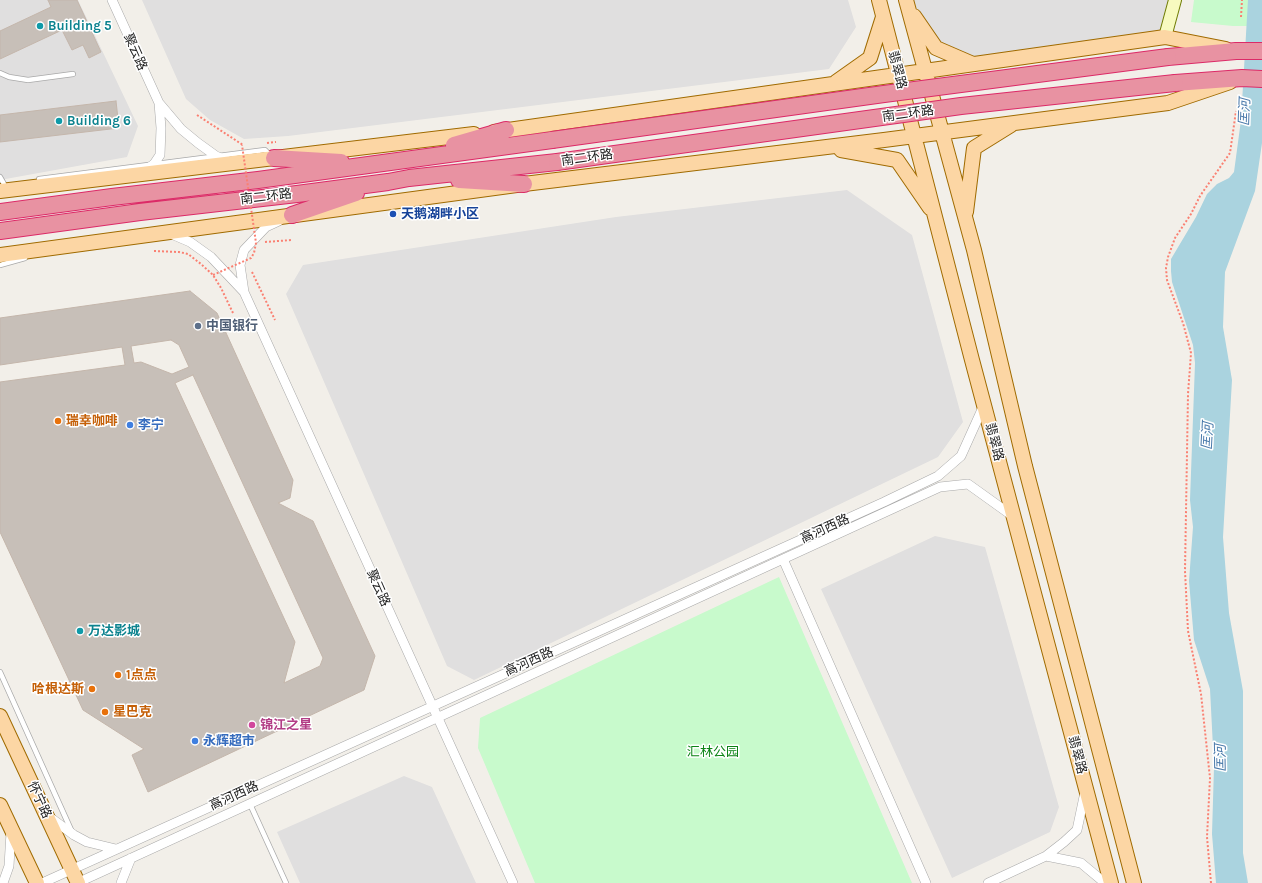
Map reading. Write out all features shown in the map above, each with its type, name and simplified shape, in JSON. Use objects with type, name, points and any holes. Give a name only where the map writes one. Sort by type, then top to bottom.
[{"type":"highway","name":"南二环路","points":[[0,212],[380,164],[884,94],[1168,57],[1236,51],[1262,51]]},
{"type":"highway","name":"南二环路","points":[[0,231],[140,212],[388,182],[409,178],[557,162],[954,107],[1175,83],[1242,78],[1262,79]]},
{"type":"highway","points":[[398,161],[506,130]]},
{"type":"highway","points":[[274,158],[380,164]]},
{"type":"highway","points":[[409,178],[524,184]]},
{"type":"highway","points":[[292,215],[388,182]]},
{"type":"main road","name":"翡翠路","points":[[879,0],[984,405],[1111,883]]},
{"type":"main road","name":"翡翠路","points":[[906,4],[974,250],[1025,466],[1134,883]]},
{"type":"main road","points":[[906,4],[936,48],[974,64]]},
{"type":"main road","points":[[833,84],[870,58],[884,17]]},
{"type":"main road","points":[[1,186],[138,175],[506,130],[1165,37],[1236,51]]},
{"type":"main road","points":[[0,255],[524,184],[1168,103],[1242,78]]},
{"type":"main road","points":[[965,218],[974,148],[1014,123]]},
{"type":"main road","points":[[827,147],[896,160],[935,215]]},
{"type":"main road","name":"怀宁路","points":[[0,716],[77,883]]},
{"type":"main road","points":[[0,805],[37,883]]},
{"type":"street","name":"聚云路","points":[[112,0],[159,103],[181,129],[198,143],[216,156],[233,163]]},
{"type":"street","points":[[1165,37],[1175,0]]},
{"type":"street","name":"聚云路","points":[[154,164],[160,155],[161,128],[159,103]]},
{"type":"street","points":[[138,175],[154,164]]},
{"type":"street","points":[[244,292],[240,265],[244,250],[266,227],[292,215]]},
{"type":"street","points":[[168,232],[190,242],[211,257],[244,292]]},
{"type":"street","name":"聚云路","points":[[244,292],[437,719],[513,883]]},
{"type":"street","name":"高河西路","points":[[42,883],[884,502],[938,476],[961,456],[984,405]]},
{"type":"street","name":"高河西路","points":[[77,883],[940,487],[968,484],[1014,517]]},
{"type":"street","points":[[783,559],[926,883]]},
{"type":"street","points":[[988,883],[1046,856],[1078,830],[1086,788]]},
{"type":"street","points":[[46,815],[74,835],[87,842],[116,849]]},
{"type":"street","points":[[3,883],[9,866],[12,830]]},
{"type":"street","points":[[1046,856],[1081,863],[1105,883]]},
{"type":"street","points":[[121,883],[131,858]]},
{"type":"lane","points":[[0,73],[9,77],[28,80],[73,74]]},
{"type":"lane","points":[[36,180],[265,150],[274,158]]},
{"type":"lane","points":[[0,177],[1,186],[12,183]]},
{"type":"lane","points":[[0,265],[70,246]]},
{"type":"lane","points":[[0,672],[74,835]]},
{"type":"lane","points":[[250,804],[286,883]]},
{"type":"path","points":[[1241,17],[1242,0]]},
{"type":"path","points":[[1211,883],[1207,837],[1210,778],[1201,694],[1188,631],[1185,571],[1190,353],[1183,323],[1167,280],[1166,268],[1168,257],[1175,238],[1191,214],[1200,196],[1230,153],[1236,111]]},
{"type":"path","points":[[197,115],[242,145],[256,243],[254,253],[251,258],[213,275]]},
{"type":"path","points":[[256,243],[292,240]]},
{"type":"path","points":[[154,251],[179,252],[188,254],[213,275],[222,288],[233,313]]},
{"type":"path","points":[[246,260],[275,320]]},
{"type":"shaded area","points":[[0,0],[78,0],[138,126],[127,157],[0,180]]},
{"type":"shaded area","points":[[142,0],[848,0],[856,27],[829,69],[288,136],[244,139],[210,120],[186,99]]},
{"type":"shaded area","points":[[906,0],[1175,0],[1165,37],[974,64],[936,48]]},
{"type":"shaded area","points":[[847,190],[912,235],[963,422],[938,457],[474,680],[447,666],[286,294],[303,265],[616,217]]},
{"type":"shaded area","points":[[935,536],[985,547],[1059,807],[1050,832],[952,878],[821,589]]},
{"type":"shaded area","points":[[404,776],[432,787],[476,883],[300,883],[277,832]]},
{"type":"green space","points":[[1194,0],[1262,0],[1262,26],[1233,26],[1191,22]]},
{"type":"green space","name":"汇林公园","points":[[779,577],[912,883],[535,883],[478,748],[480,718]]},
{"type":"water","name":"匡河","points":[[1248,0],[1262,0],[1262,143],[1255,191],[1225,272],[1223,327],[1232,380],[1223,537],[1229,613],[1243,691],[1243,853],[1248,883],[1216,883],[1212,834],[1214,767],[1210,689],[1194,640],[1189,581],[1193,527],[1190,500],[1195,363],[1193,345],[1172,282],[1171,259],[1196,217],[1207,194],[1217,184],[1229,178],[1234,172],[1241,120]]},
{"type":"building","name":"Building 5","points":[[48,0],[77,0],[101,52],[89,58],[83,45],[72,50],[62,30],[0,59],[0,31],[51,7]]},
{"type":"building","name":"Building 6","points":[[116,101],[119,128],[0,142],[0,115]]},
{"type":"building","points":[[190,291],[217,313],[293,480],[290,498],[278,503],[313,521],[375,656],[364,690],[148,792],[132,755],[144,749],[83,710],[0,532],[0,382],[125,365],[122,347],[0,365],[0,318]],"holes":[[[171,340],[179,345],[189,367],[172,374],[141,362],[134,363],[131,346]],[[193,375],[323,658],[320,666],[284,683],[295,642],[175,383]]]},
{"type":"place","name":"Building 5","points":[[40,26]]},
{"type":"place","name":"Building 6","points":[[59,121]]},
{"type":"place","name":"天鹅湖畔小区","points":[[393,214]]},
{"type":"place","name":"中国银行","points":[[198,326]]},
{"type":"place","name":"瑞幸咖啡","points":[[58,421]]},
{"type":"place","name":"李宁","points":[[130,425]]},
{"type":"place","name":"万达影城","points":[[80,631]]},
{"type":"place","name":"1点点","points":[[118,675]]},
{"type":"place","name":"哈根达斯","points":[[92,689]]},
{"type":"place","name":"星巴克","points":[[105,712]]},
{"type":"place","name":"锦江之星","points":[[252,725]]},
{"type":"place","name":"永辉超市","points":[[195,741]]}]
